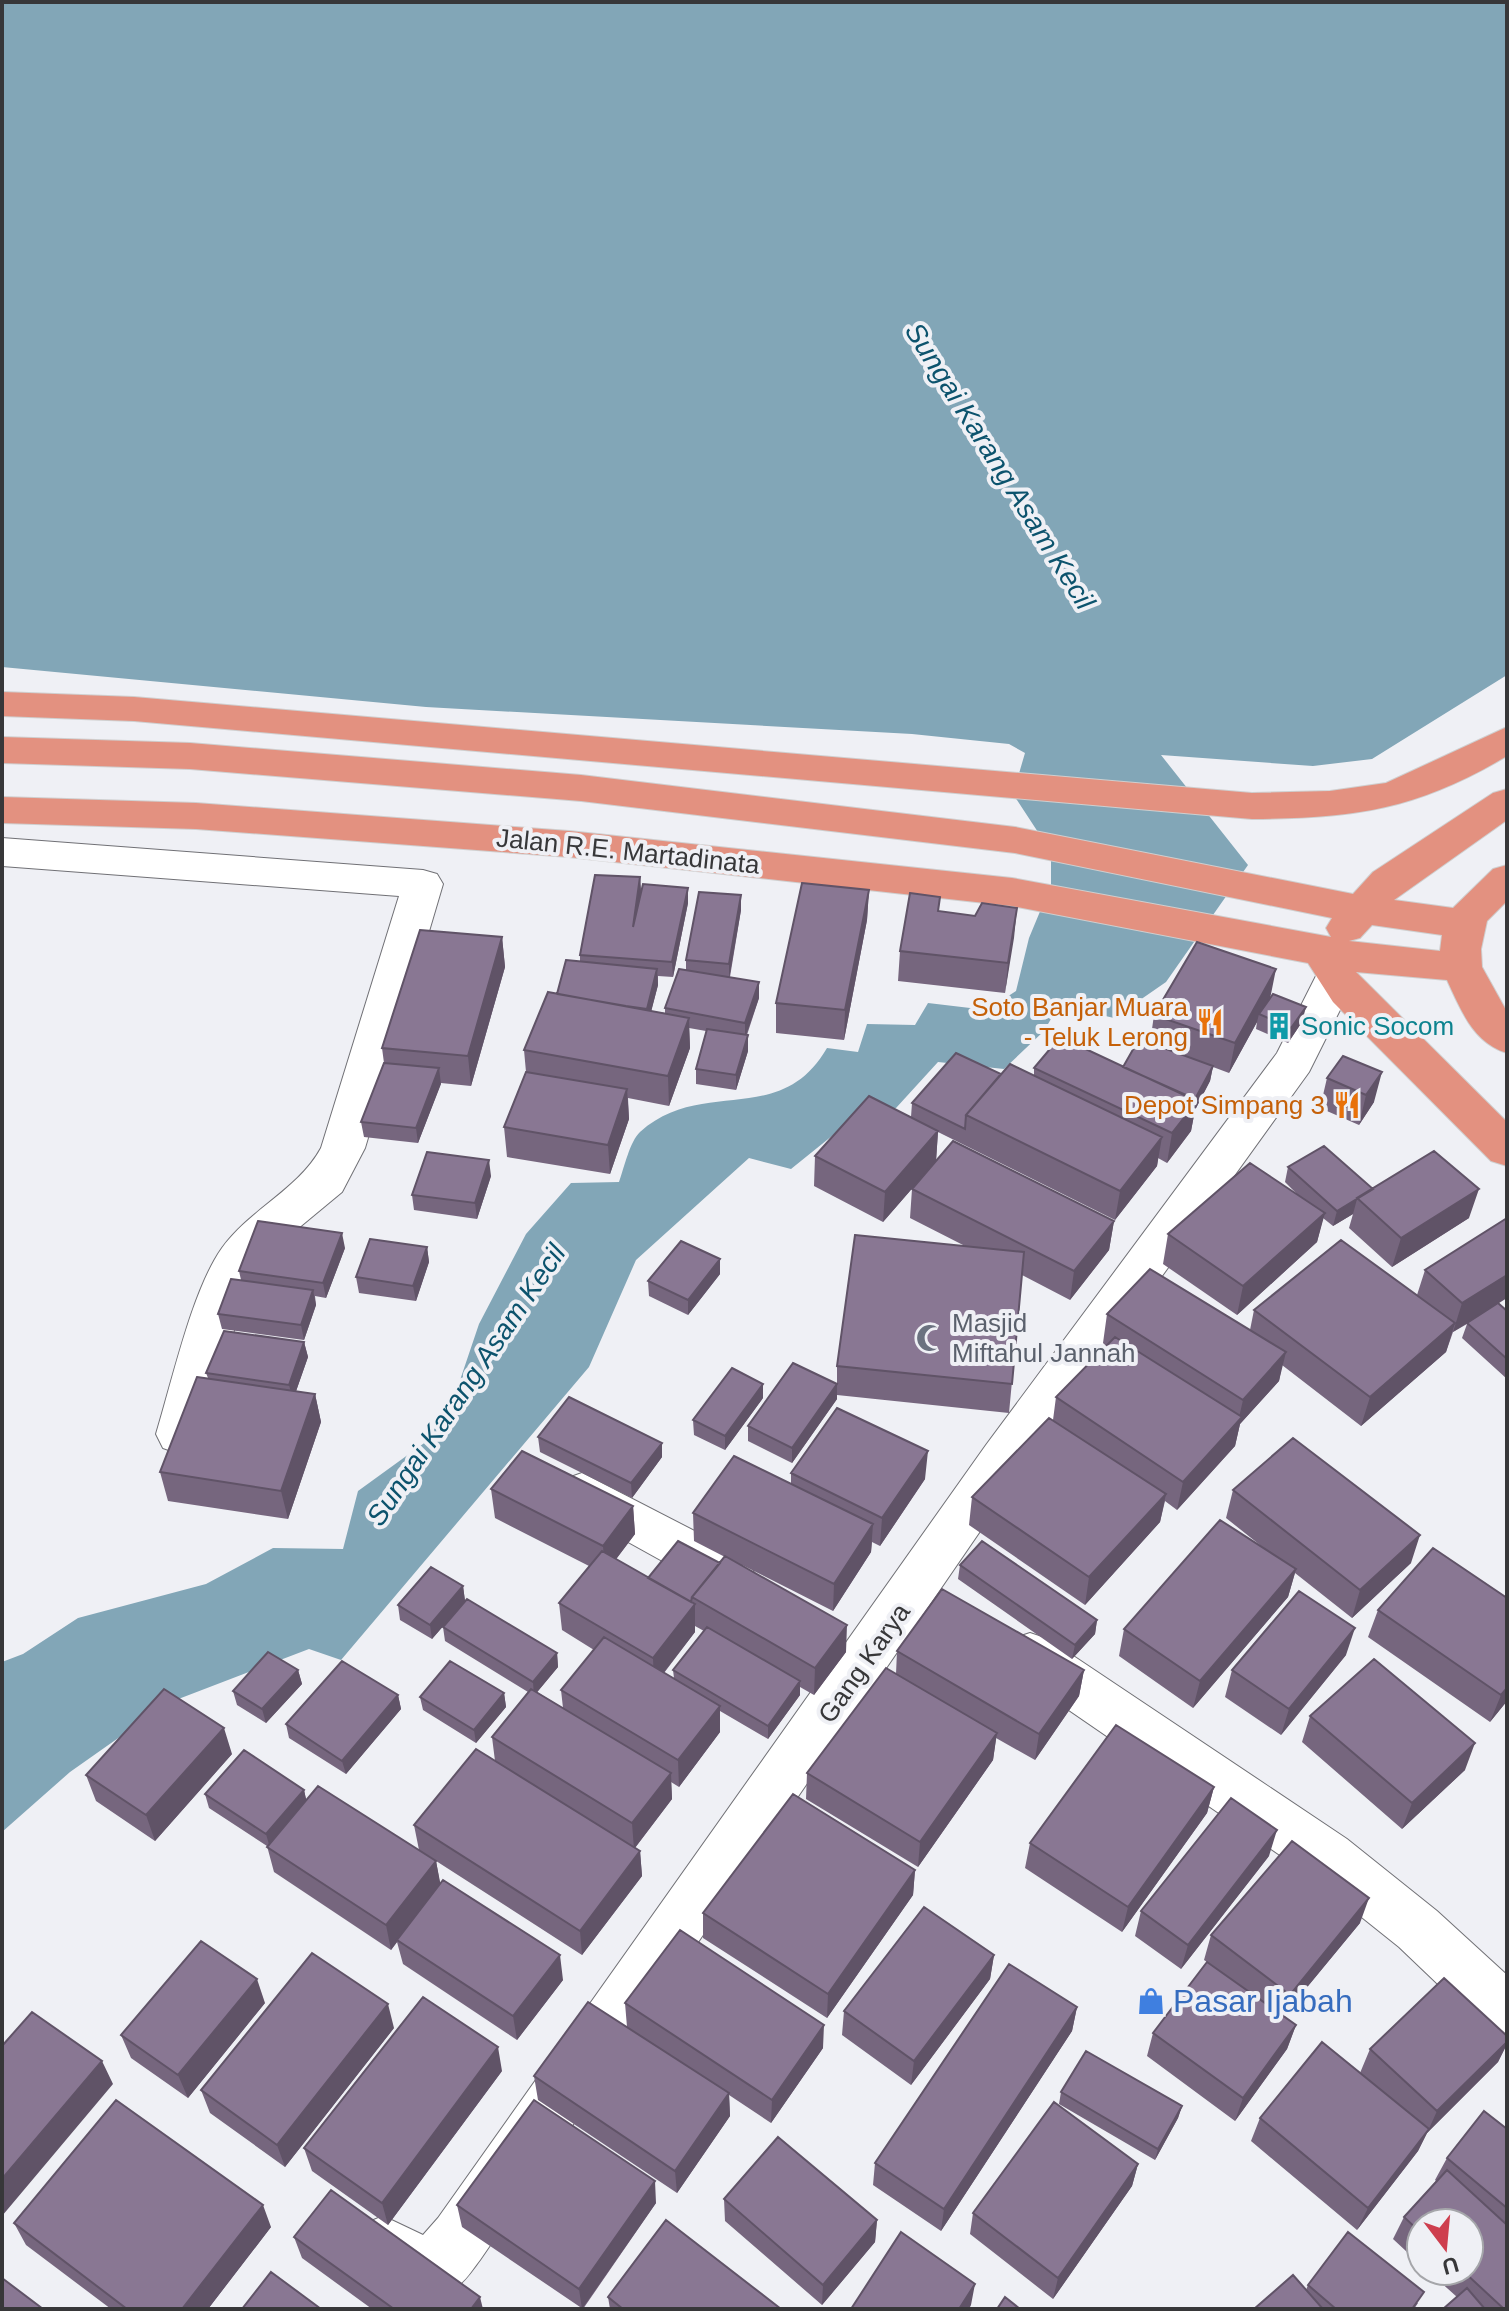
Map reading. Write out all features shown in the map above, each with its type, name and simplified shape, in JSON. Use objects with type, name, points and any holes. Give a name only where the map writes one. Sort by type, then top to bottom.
[{"type":"highway","points":[[2,704],[149,710],[1252,806],[1317,805],[1405,791],[1453,771],[1507,739]]},
{"type":"highway","points":[[2,750],[190,756],[581,788],[1015,840],[1362,910],[1462,923]]},
{"type":"highway","points":[[1507,802],[1387,882],[1362,910],[1331,963],[1507,1149]]},
{"type":"highway","name":"Jalan R.E. Martadinata","points":[[2,810],[196,816],[439,832],[1012,892],[1249,937],[1331,963],[1366,959],[1461,967]]},
{"type":"highway","points":[[1495,1027],[1461,967],[1462,923],[1471,910],[1507,879]]},
{"type":"street","points":[[2,852],[423,884],[343,1148],[320,1187],[256,1238],[237,1262],[214,1320],[172,1460]]},
{"type":"street","name":"Gang Karya","points":[[353,2225],[409,2264],[436,2266],[459,2239],[851,1640],[958,1607],[1003,1459],[1294,1061],[1331,963]]},
{"type":"street","points":[[547,1474],[763,1592]]},
{"type":"street","points":[[958,1607],[1328,1857],[1418,1929],[1507,2012]]},
{"type":"water","name":"Sungai Karang Asam Kecil","points":[[2,2],[1507,2],[1507,675],[1372,759],[1313,766],[1161,755],[1248,865],[1166,982],[1114,1018],[1059,1005],[1044,1031],[1004,1069],[938,1062],[896,1108],[853,1119],[791,1169],[749,1158],[636,1260],[589,1367],[341,1660],[309,1649],[168,1703],[70,1772],[2,1832],[2,1662],[23,1654],[78,1618],[206,1584],[273,1548],[343,1549],[358,1491],[427,1441],[455,1395],[479,1324],[526,1234],[571,1183],[619,1182],[636,1136],[664,1116],[689,1107],[764,1095],[787,1087],[808,1073],[827,1048],[858,1052],[867,1024],[915,1025],[928,1003],[987,1010],[1016,991],[1029,938],[1051,885],[1051,852],[1013,794],[1025,753],[1009,744],[912,734],[426,707],[2,667]]},
{"type":"building","points":[[595,875],[640,877],[633,927],[643,884],[688,888],[672,962],[580,955]]},
{"type":"building","points":[[802,883],[869,890],[845,1010],[776,1003]]},
{"type":"building","points":[[699,892],[741,895],[729,964],[686,960]]},
{"type":"building","points":[[910,893],[940,897],[938,911],[975,916],[982,903],[1017,908],[1008,963],[900,951]]},
{"type":"building","points":[[420,930],[502,937],[468,1056],[382,1048]]},
{"type":"building","points":[[1197,942],[1276,969],[1235,1043],[1154,1015]]},
{"type":"building","points":[[566,960],[657,969],[647,1009],[557,994]]},
{"type":"building","points":[[679,969],[759,982],[745,1023],[665,1008]]},
{"type":"building","points":[[548,992],[689,1018],[668,1076],[524,1050]]},
{"type":"building","points":[[1273,994],[1306,1007],[1291,1028],[1259,1014]]},
{"type":"building","points":[[707,1029],[748,1035],[736,1075],[696,1069]]},
{"type":"building","points":[[1060,1037],[1197,1101],[1172,1133],[1034,1068]]},
{"type":"building","points":[[1139,1039],[1213,1066],[1195,1099],[1123,1067]]},
{"type":"building","points":[[956,1053],[1001,1074],[966,1115],[965,1129],[912,1103]]},
{"type":"building","points":[[1343,1056],[1382,1072],[1366,1095],[1327,1078]]},
{"type":"building","points":[[384,1063],[439,1068],[416,1128],[361,1122]]},
{"type":"building","points":[[1010,1064],[1162,1137],[1120,1191],[966,1115]]},
{"type":"building","points":[[526,1072],[627,1089],[608,1145],[504,1127]]},
{"type":"building","points":[[869,1096],[938,1131],[885,1192],[815,1156]]},
{"type":"building","points":[[953,1141],[1114,1221],[1074,1271],[912,1189]]},
{"type":"building","points":[[1324,1146],[1373,1189],[1337,1211],[1288,1167]]},
{"type":"building","points":[[1434,1151],[1479,1189],[1401,1238],[1357,1198]]},
{"type":"building","points":[[427,1152],[489,1160],[475,1203],[412,1195]]},
{"type":"building","points":[[1250,1163],[1325,1213],[1243,1286],[1168,1234]]},
{"type":"building","points":[[1507,1218],[1507,1275],[1462,1303],[1425,1270]]},
{"type":"building","points":[[258,1221],[342,1233],[323,1283],[239,1271]]},
{"type":"building","name":"Masjid Miftahul Jannah","points":[[855,1235],[1024,1252],[1012,1384],[837,1366]]},
{"type":"building","points":[[370,1239],[427,1247],[413,1286],[356,1277]]},
{"type":"building","points":[[1341,1240],[1455,1323],[1370,1397],[1254,1310]]},
{"type":"building","points":[[681,1241],[720,1259],[688,1300],[648,1281]]},
{"type":"building","points":[[1150,1269],[1286,1352],[1243,1400],[1107,1314]]},
{"type":"building","points":[[231,1279],[313,1290],[301,1325],[218,1314]]},
{"type":"building","points":[[1498,1303],[1507,1311],[1507,1359],[1467,1323]]},
{"type":"building","points":[[224,1331],[304,1342],[289,1385],[206,1373]]},
{"type":"building","points":[[1115,1337],[1242,1417],[1183,1482],[1056,1397]]},
{"type":"building","points":[[793,1363],[837,1384],[792,1448],[748,1426]]},
{"type":"building","points":[[732,1368],[763,1384],[725,1436],[693,1420]]},
{"type":"building","points":[[197,1377],[315,1394],[281,1491],[160,1472]]},
{"type":"building","points":[[569,1397],[662,1443],[631,1483],[538,1437]]},
{"type":"building","points":[[837,1408],[928,1451],[882,1518],[791,1473]]},
{"type":"building","points":[[1049,1418],[1166,1494],[1089,1577],[972,1497]]},
{"type":"building","points":[[1293,1438],[1420,1535],[1360,1590],[1233,1490]]},
{"type":"building","points":[[522,1451],[633,1506],[603,1546],[491,1489]]},
{"type":"building","points":[[734,1456],[873,1524],[834,1584],[693,1513]]},
{"type":"building","points":[[1220,1520],[1296,1569],[1200,1681],[1124,1629]]},
{"type":"building","points":[[678,1541],[720,1563],[691,1602],[648,1578]]},
{"type":"building","points":[[982,1541],[1097,1620],[1075,1645],[960,1565]]},
{"type":"building","points":[[1433,1548],[1507,1598],[1507,1688],[1501,1695],[1378,1610]]},
{"type":"building","points":[[602,1551],[695,1604],[653,1658],[559,1603]]},
{"type":"building","points":[[725,1556],[847,1625],[815,1668],[692,1597]]},
{"type":"building","points":[[431,1567],[463,1586],[430,1625],[398,1605]]},
{"type":"building","points":[[942,1589],[1084,1670],[1039,1734],[897,1651]]},
{"type":"building","points":[[1299,1591],[1355,1628],[1289,1709],[1232,1670]]},
{"type":"building","points":[[467,1599],[557,1653],[533,1682],[443,1627]]},
{"type":"building","points":[[707,1627],[800,1681],[768,1726],[673,1670]]},
{"type":"building","points":[[604,1637],[720,1706],[678,1760],[561,1690]]},
{"type":"building","points":[[268,1652],[298,1670],[262,1709],[233,1691]]},
{"type":"building","points":[[1374,1659],[1475,1743],[1412,1803],[1310,1716]]},
{"type":"building","points":[[342,1661],[398,1695],[342,1761],[286,1724]]},
{"type":"building","points":[[450,1661],[504,1693],[474,1730],[420,1697]]},
{"type":"building","points":[[886,1668],[997,1733],[920,1842],[807,1773]]},
{"type":"building","points":[[164,1689],[224,1728],[146,1815],[86,1775]]},
{"type":"building","points":[[531,1689],[671,1773],[632,1823],[492,1737]]},
{"type":"building","points":[[1116,1725],[1214,1787],[1128,1907],[1030,1843]]},
{"type":"building","points":[[476,1749],[640,1851],[580,1931],[414,1825]]},
{"type":"building","points":[[244,1750],[304,1790],[266,1834],[205,1794]]},
{"type":"building","points":[[318,1786],[436,1861],[386,1925],[267,1847]]},
{"type":"building","points":[[793,1794],[915,1870],[828,1994],[703,1913]]},
{"type":"building","points":[[1231,1798],[1277,1830],[1188,1945],[1141,1911]]},
{"type":"building","points":[[1292,1841],[1369,1898],[1290,1995],[1211,1935]]},
{"type":"building","points":[[443,1880],[560,1955],[513,2016],[397,1940]]},
{"type":"building","points":[[924,1907],[994,1955],[914,2061],[844,2011]]},
{"type":"building","points":[[680,1930],[824,2025],[772,2100],[625,2003]]},
{"type":"building","points":[[201,1941],[257,1979],[178,2075],[121,2035]]},
{"type":"building","points":[[312,1953],[388,2004],[277,2145],[201,2090]]},
{"type":"building","points":[[1207,1962],[1296,2025],[1243,2098],[1153,2033]]},
{"type":"building","points":[[1009,1964],[1077,2007],[944,2209],[875,2163]]},
{"type":"building","points":[[1444,1978],[1507,2036],[1507,2042],[1437,2111],[1370,2049]]},
{"type":"building","points":[[423,1997],[498,2047],[382,2203],[304,2148]]},
{"type":"building","points":[[588,2002],[729,2093],[675,2171],[534,2076]]},
{"type":"building","points":[[32,2012],[102,2061],[2,2179],[2,2046]]},
{"type":"building","points":[[1322,2042],[1429,2129],[1368,2208],[1260,2118]]},
{"type":"building","points":[[1086,2051],[1182,2106],[1158,2149],[1061,2092]]},
{"type":"building","points":[[116,2100],[263,2205],[182,2309],[127,2309],[14,2223]]},
{"type":"building","points":[[534,2100],[655,2181],[579,2289],[457,2205]]},
{"type":"building","points":[[1054,2102],[1138,2164],[1058,2278],[973,2213]]},
{"type":"building","points":[[1484,2111],[1507,2129],[1507,2208],[1447,2158]]},
{"type":"building","points":[[778,2137],[877,2220],[823,2285],[724,2199]]},
{"type":"building","points":[[1447,2170],[1507,2225],[1507,2309],[1480,2287],[1485,2287],[1485,2207],[1413,2207]]},
{"type":"building","points":[[331,2190],[480,2297],[471,2309],[394,2309],[294,2237]]},
{"type":"building","points":[[666,2220],[781,2309],[623,2309],[608,2297]]},
{"type":"building","points":[[901,2232],[975,2284],[959,2309],[851,2309]]},
{"type":"building","points":[[1348,2232],[1405,2277],[1405,2287],[1418,2287],[1424,2292],[1412,2309],[1336,2309],[1308,2285]]},
{"type":"building","points":[[271,2272],[321,2309],[242,2309]]},
{"type":"building","points":[[1293,2275],[1323,2309],[1254,2309]]},
{"type":"building","points":[[2,2278],[43,2309],[2,2309]]},
{"type":"building","points":[[1467,2288],[1485,2309],[1443,2309]]},
{"type":"building","points":[[1005,2297],[1020,2309],[997,2309]]},
{"type":"place","name":"Soto Banjar Muara - Teluk Lerong","points":[[1210,1022]]},
{"type":"place","name":"Sonic Socom","points":[[1279,1026]]},
{"type":"place","name":"Depot Simpang 3","points":[[1347,1105]]},
{"type":"place","name":"Masjid Miftahul Jannah","points":[[930,1338]]},
{"type":"place","name":"Pasar Ijabah","points":[[1151,2001]]}]
